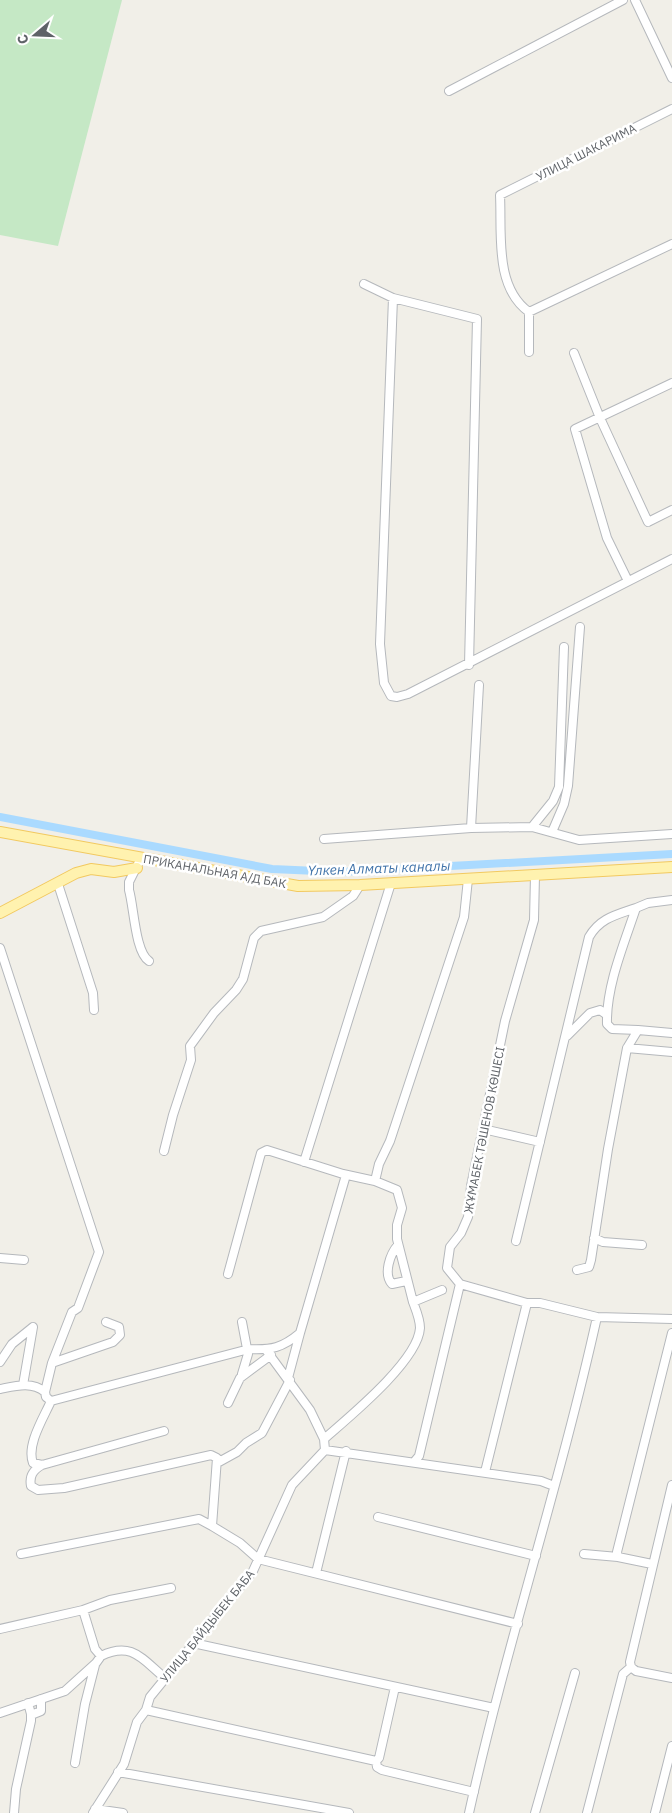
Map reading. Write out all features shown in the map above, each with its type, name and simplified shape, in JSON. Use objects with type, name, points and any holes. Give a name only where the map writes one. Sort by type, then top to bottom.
[{"type":"main road","name":"ПРИКАНАЛЬНАЯ А/Д БАК","points":[[0,832],[139,862],[298,886],[360,885],[672,867]]},
{"type":"main road","points":[[0,913],[76,874],[91,870],[114,872],[139,862]]},
{"type":"street","points":[[449,92],[623,0]]},
{"type":"street","points":[[635,0],[672,78]]},
{"type":"street","name":"УЛИЦА ШАКАРИМА","points":[[529,312],[518,304],[506,278],[502,253],[500,195],[672,109]]},
{"type":"street","points":[[529,352],[529,312],[672,244]]},
{"type":"street","points":[[364,284],[393,298],[477,319],[469,665]]},
{"type":"street","points":[[393,298],[380,644],[384,683],[387,693],[397,697],[408,694],[469,665],[672,559]]},
{"type":"street","points":[[574,353],[600,418],[648,522],[672,510]]},
{"type":"street","points":[[628,582],[607,538],[574,429],[672,383]]},
{"type":"street","points":[[552,832],[564,804],[568,786],[580,627]]},
{"type":"street","points":[[532,827],[554,801],[559,787],[564,647]]},
{"type":"street","points":[[472,828],[479,685]]},
{"type":"street","points":[[324,839],[472,828],[532,827],[566,838],[579,840],[672,834]]},
{"type":"street","points":[[139,862],[130,882],[129,890],[143,958],[148,961]]},
{"type":"street","name":"ЖҰМАБЕК ТӘШЕНОВ КӨШЕСІ","points":[[460,1284],[448,1268],[450,1246],[461,1233],[468,1217],[471,1186],[505,1021],[534,920],[535,875]]},
{"type":"street","points":[[375,1182],[379,1164],[390,1141],[464,917],[468,879]]},
{"type":"street","points":[[304,1162],[391,883]]},
{"type":"street","points":[[58,884],[93,993],[94,1010]]},
{"type":"street","points":[[164,1151],[173,1114],[191,1060],[190,1046],[214,1013],[236,990],[243,979],[254,938],[261,931],[323,917],[353,896],[360,885]]},
{"type":"street","points":[[516,1241],[589,937],[595,926],[607,918],[648,903],[672,900]]},
{"type":"street","points":[[636,908],[615,975],[607,1024],[612,1029],[672,1033]]},
{"type":"street","points":[[0,948],[99,1252],[78,1308],[72,1312],[52,1363],[45,1392],[46,1397],[51,1401]]},
{"type":"street","points":[[566,1038],[590,1013],[600,1010],[607,1015]]},
{"type":"street","points":[[577,1270],[589,1267],[627,1048],[638,1030]]},
{"type":"street","points":[[627,1048],[672,1052]]},
{"type":"street","points":[[483,1129],[540,1142]]},
{"type":"street","points":[[228,1274],[261,1153],[267,1150],[397,1190],[401,1199],[397,1225],[398,1245],[406,1281],[419,1319],[420,1329],[398,1370],[385,1380],[377,1392],[324,1440]]},
{"type":"street","points":[[217,1463],[237,1452],[262,1433],[274,1415],[277,1402],[289,1379],[300,1333],[346,1175]]},
{"type":"street","points":[[594,1238],[603,1242],[642,1245]]},
{"type":"street","points":[[398,1245],[391,1256],[388,1275],[392,1284],[406,1281]]},
{"type":"street","points":[[0,1258],[24,1260]]},
{"type":"street","points":[[414,1462],[419,1456],[460,1284],[527,1303],[540,1303],[597,1318],[672,1319]]},
{"type":"street","points":[[413,1302],[442,1290]]},
{"type":"street","points":[[485,1472],[527,1303]]},
{"type":"street","points":[[469,1813],[494,1708],[582,1382],[597,1318]]},
{"type":"street","points":[[52,1363],[114,1342],[120,1335],[119,1327],[106,1322]]},
{"type":"street","points":[[228,1404],[248,1354],[242,1322]]},
{"type":"street","points":[[0,1362],[12,1344],[33,1327],[23,1384]]},
{"type":"street","points":[[240,1378],[269,1352],[290,1342],[300,1333]]},
{"type":"street","points":[[618,1556],[672,1333]]},
{"type":"street","points":[[51,1401],[248,1349],[269,1352],[310,1410],[324,1440],[325,1450],[346,1451],[485,1472],[541,1481],[554,1486]]},
{"type":"street","points":[[0,1390],[23,1384],[36,1386],[45,1392]]},
{"type":"street","points":[[42,1465],[33,1463],[31,1457],[51,1401]]},
{"type":"street","points":[[164,1431],[42,1465],[34,1470],[30,1480],[31,1486],[38,1490],[64,1488],[211,1455],[217,1458],[212,1526]]},
{"type":"street","name":"УЛИЦА БАЙДЫБЕК БАБА","points":[[94,1811],[124,1764],[137,1722],[146,1710],[150,1697],[253,1571],[292,1485],[325,1450]]},
{"type":"street","points":[[316,1573],[346,1451]]},
{"type":"street","points":[[672,1485],[630,1662],[631,1667],[636,1671],[672,1678]]},
{"type":"street","points":[[378,1517],[536,1556]]},
{"type":"street","points":[[21,1554],[199,1519],[240,1543],[258,1559],[518,1624]]},
{"type":"street","points":[[584,1554],[618,1556],[652,1564]]},
{"type":"street","points":[[0,1629],[82,1610],[110,1600],[171,1588]]},
{"type":"street","points":[[82,1610],[95,1650],[101,1656]]},
{"type":"street","points":[[193,1643],[494,1708]]},
{"type":"street","points":[[0,1713],[65,1691],[96,1663],[101,1656],[121,1648],[131,1651],[165,1678]]},
{"type":"street","points":[[75,1763],[85,1704],[96,1663]]},
{"type":"street","points":[[587,1813],[623,1674],[631,1667]]},
{"type":"street","points":[[535,1813],[575,1673]]},
{"type":"street","points":[[395,1687],[386,1732],[379,1758],[376,1761],[377,1767],[382,1770],[474,1792]]},
{"type":"street","points":[[31,1715],[41,1711],[41,1699]]},
{"type":"street","points":[[14,1813],[16,1789],[31,1715],[28,1704]]},
{"type":"street","points":[[146,1710],[376,1761]]},
{"type":"street","points":[[655,1813],[672,1746]]},
{"type":"street","points":[[118,1772],[349,1813]]},
{"type":"street","points":[[94,1811],[124,1813]]},
{"type":"green space","points":[[0,0],[122,0],[58,246],[0,235]]},
{"type":"waterway","name":"Үлкен Алматы каналы","points":[[0,817],[272,869],[340,872],[672,854]]}]
